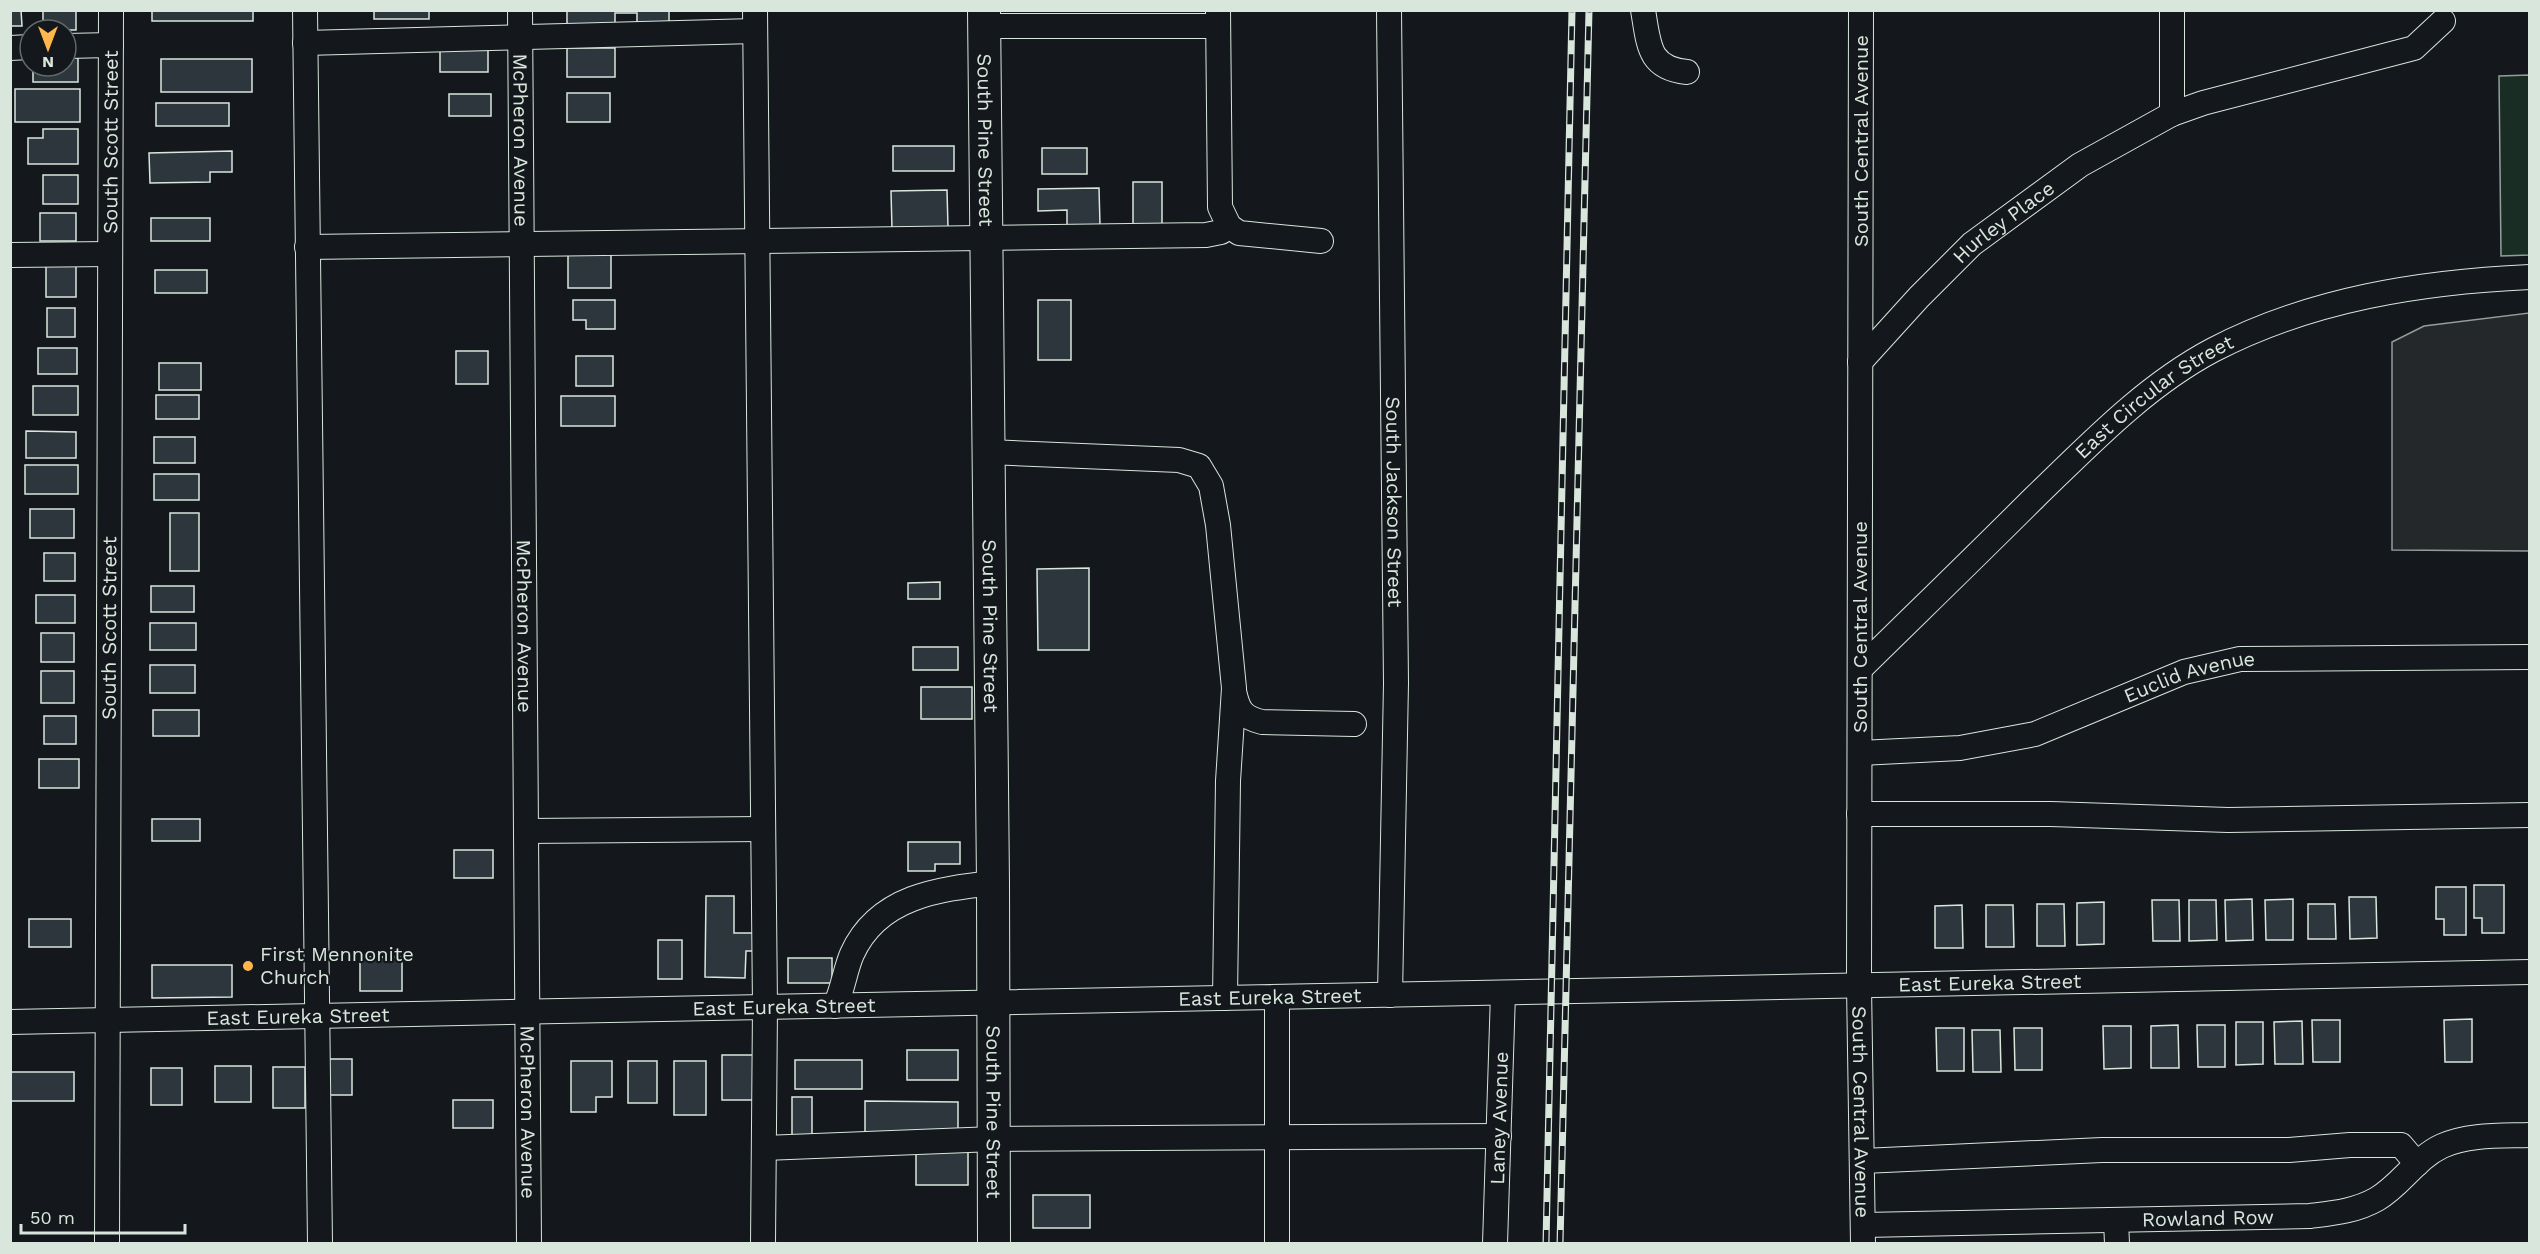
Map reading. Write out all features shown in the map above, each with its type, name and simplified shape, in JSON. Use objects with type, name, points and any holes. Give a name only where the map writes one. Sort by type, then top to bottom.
[{"type":"main road","name":"South Pine Street","points":[[984,18],[994,1003],[994,1244]]},
{"type":"street","name":"South Scott Street","points":[[107,1244],[111,10]]},
{"type":"street","points":[[305,10],[320,1244]]},
{"type":"street","name":"McPheron Avenue","points":[[520,10],[529,1244]]},
{"type":"street","name":"South Jackson Street","points":[[1389,10],[1396,683],[1390,995]]},
{"type":"street","points":[[1643,10],[1656,61],[1669,70],[1687,72]]},
{"type":"street","name":"South Central Avenue","points":[[1861,10],[1859,985],[1863,1234]]},
{"type":"street","points":[[2172,10],[2172,114]]},
{"type":"street","points":[[984,18],[1218,18],[1220,207],[1229,226],[1239,233],[1321,241]]},
{"type":"street","points":[[305,43],[520,38],[755,21],[765,1007],[764,1244]]},
{"type":"street","name":"Hurley Place","points":[[1860,362],[1919,297],[1972,244],[2080,165],[2172,114],[2238,93],[2414,48],[2443,21]]},
{"type":"street","points":[[78,46],[111,45]]},
{"type":"street","points":[[308,247],[987,236],[1206,235],[1221,232],[1229,226]]},
{"type":"street","points":[[10,255],[110,254]]},
{"type":"street","name":"East Circular Street","points":[[1860,669],[2106,428],[2157,386],[2211,351],[2261,328],[2322,306],[2439,284],[2529,277]]},
{"type":"street","points":[[989,452],[1179,460],[1199,466],[1211,486],[1218,525],[1238,709],[1248,718],[1262,722],[1354,724]]},
{"type":"street","name":"Euclid Avenue","points":[[1860,753],[1960,748],[2036,734],[2184,672],[2240,659],[2529,657]]},
{"type":"street","points":[[1225,998],[1228,781],[1234,688]]},
{"type":"street","points":[[1859,814],[2029,813],[2228,820],[2529,815]]},
{"type":"street","points":[[526,831],[763,829]]},
{"type":"street","points":[[835,1006],[853,953],[868,930],[888,912],[905,900],[925,893],[993,883]]},
{"type":"street","name":"East Eureka Street","points":[[10,1023],[2529,972]]},
{"type":"street","name":"Laney Avenue","points":[[1491,1239],[1499,1136],[1503,993]]},
{"type":"street","points":[[1277,997],[1280,1242]]},
{"type":"street","name":"Rowland Row","points":[[1863,1234],[2116,1232],[2349,1211],[2379,1198],[2417,1164],[2442,1146],[2476,1137],[2529,1135]]},
{"type":"street","points":[[764,1148],[994,1139],[1499,1136]]},
{"type":"street","points":[[1863,1161],[2102,1150],[2289,1150],[2384,1145],[2401,1146],[2417,1164]]},
{"type":"green space","points":[[2529,75],[2529,255],[2501,256],[2499,76]]},
{"type":"shaded area","points":[[2529,313],[2529,551],[2392,550],[2392,342],[2424,326]]},
{"type":"building","points":[[10,10],[21,10],[22,18],[18,18],[18,26],[10,26]]},
{"type":"building","points":[[43,10],[76,10],[76,18],[43,18]]},
{"type":"building","points":[[152,10],[253,10],[253,21],[152,21]]},
{"type":"building","points":[[374,10],[429,10],[429,19],[374,19]]},
{"type":"building","points":[[567,10],[669,10],[669,24],[637,24],[637,13],[615,13],[615,26],[567,26]]},
{"type":"building","points":[[440,42],[488,42],[488,72],[440,72]]},
{"type":"building","points":[[567,48],[615,48],[615,77],[567,77]]},
{"type":"building","points":[[161,59],[252,59],[252,92],[161,92]]},
{"type":"building","points":[[33,78],[78,78],[78,82],[33,82]]},
{"type":"building","points":[[15,89],[80,89],[80,122],[15,122]]},
{"type":"building","points":[[567,93],[610,93],[610,122],[567,122]]},
{"type":"building","points":[[449,94],[491,94],[491,116],[449,116]]},
{"type":"building","points":[[156,103],[229,103],[229,126],[156,126]]},
{"type":"building","points":[[43,129],[78,129],[78,164],[28,164],[28,138],[43,138]]},
{"type":"building","points":[[893,146],[954,146],[954,171],[893,171]]},
{"type":"building","points":[[1042,148],[1087,148],[1087,174],[1042,174]]},
{"type":"building","points":[[232,151],[232,172],[210,172],[210,182],[150,183],[149,153]]},
{"type":"building","points":[[43,175],[78,175],[78,204],[43,204]]},
{"type":"building","points":[[1133,182],[1162,182],[1162,224],[1133,224]]},
{"type":"building","points":[[1099,188],[1100,225],[1067,226],[1067,210],[1038,211],[1038,189]]},
{"type":"building","points":[[947,190],[948,228],[892,229],[891,191]]},
{"type":"building","points":[[40,213],[76,213],[76,241],[40,241]]},
{"type":"building","points":[[151,218],[210,218],[210,241],[151,241]]},
{"type":"building","points":[[611,253],[611,288],[568,288],[568,254]]},
{"type":"building","points":[[46,265],[76,265],[76,297],[46,297]]},
{"type":"building","points":[[155,270],[207,270],[207,293],[155,293]]},
{"type":"building","points":[[573,300],[615,300],[615,329],[586,329],[586,320],[573,320]]},
{"type":"building","points":[[1038,300],[1071,300],[1071,360],[1038,360]]},
{"type":"building","points":[[47,308],[75,308],[75,337],[47,337]]},
{"type":"building","points":[[38,348],[77,348],[77,374],[38,374]]},
{"type":"building","points":[[456,351],[488,351],[488,384],[456,384]]},
{"type":"building","points":[[576,356],[613,356],[613,386],[576,386]]},
{"type":"building","points":[[159,363],[201,363],[201,390],[159,390]]},
{"type":"building","points":[[33,386],[78,386],[78,415],[33,415]]},
{"type":"building","points":[[156,395],[199,395],[199,419],[156,419]]},
{"type":"building","points":[[561,396],[615,396],[615,426],[561,426]]},
{"type":"building","points":[[26,431],[76,432],[76,458],[26,458]]},
{"type":"building","points":[[154,437],[195,437],[195,463],[154,463]]},
{"type":"building","points":[[25,465],[78,465],[78,494],[25,494]]},
{"type":"building","points":[[154,474],[199,474],[199,500],[154,500]]},
{"type":"building","points":[[30,509],[74,509],[74,538],[30,538]]},
{"type":"building","points":[[170,513],[199,513],[199,571],[170,571]]},
{"type":"building","points":[[44,553],[75,553],[75,581],[44,581]]},
{"type":"building","points":[[1089,568],[1089,650],[1038,650],[1037,569]]},
{"type":"building","points":[[940,582],[940,599],[908,599],[908,583]]},
{"type":"building","points":[[151,586],[194,586],[194,612],[151,612]]},
{"type":"building","points":[[36,595],[75,595],[75,623],[36,623]]},
{"type":"building","points":[[150,623],[196,623],[196,650],[150,650]]},
{"type":"building","points":[[41,633],[74,633],[74,662],[41,662]]},
{"type":"building","points":[[913,647],[958,647],[958,670],[913,670]]},
{"type":"building","points":[[150,665],[195,665],[195,693],[150,693]]},
{"type":"building","points":[[41,671],[74,671],[74,703],[41,703]]},
{"type":"building","points":[[921,687],[972,687],[972,719],[921,719]]},
{"type":"building","points":[[153,710],[199,710],[199,736],[153,736]]},
{"type":"building","points":[[44,716],[76,716],[76,744],[44,744]]},
{"type":"building","points":[[39,759],[79,759],[79,788],[39,788]]},
{"type":"building","points":[[152,819],[200,819],[200,841],[152,841]]},
{"type":"building","points":[[908,842],[960,842],[960,864],[935,864],[935,871],[908,871]]},
{"type":"building","points":[[454,850],[493,850],[493,878],[454,878]]},
{"type":"building","points":[[2474,885],[2504,885],[2504,933],[2482,933],[2482,918],[2474,918]]},
{"type":"building","points":[[2436,887],[2466,887],[2466,935],[2444,935],[2444,919],[2436,919]]},
{"type":"building","points":[[706,896],[734,896],[734,933],[757,933],[757,951],[746,951],[745,978],[705,977]]},
{"type":"building","points":[[2349,897],[2376,897],[2377,938],[2350,939]]},
{"type":"building","points":[[2252,899],[2253,940],[2226,941],[2225,900]]},
{"type":"building","points":[[2293,899],[2293,940],[2266,940],[2265,900]]},
{"type":"building","points":[[2152,900],[2179,900],[2180,941],[2153,941]]},
{"type":"building","points":[[2189,900],[2216,900],[2217,940],[2189,941]]},
{"type":"building","points":[[2104,902],[2104,944],[2077,945],[2077,903]]},
{"type":"building","points":[[2037,904],[2064,904],[2065,946],[2037,946]]},
{"type":"building","points":[[2308,904],[2335,904],[2336,939],[2308,939]]},
{"type":"building","points":[[1962,905],[1963,948],[1935,948],[1935,906]]},
{"type":"building","points":[[1986,905],[2013,905],[2014,947],[1986,947]]},
{"type":"building","points":[[29,919],[71,919],[71,947],[29,947]]},
{"type":"building","points":[[658,940],[682,940],[682,979],[658,979]]},
{"type":"building","points":[[360,957],[402,957],[402,991],[360,991]]},
{"type":"building","points":[[788,958],[832,958],[832,983],[788,983]]},
{"type":"building","points":[[152,965],[232,965],[232,997],[152,998]]},
{"type":"building","points":[[2472,1019],[2472,1062],[2445,1062],[2444,1020]]},
{"type":"building","points":[[2312,1020],[2340,1020],[2340,1062],[2313,1062]]},
{"type":"building","points":[[2302,1021],[2303,1064],[2275,1064],[2274,1022]]},
{"type":"building","points":[[2236,1022],[2263,1022],[2263,1064],[2236,1065]]},
{"type":"building","points":[[2178,1025],[2179,1068],[2151,1068],[2151,1026]]},
{"type":"building","points":[[2197,1025],[2225,1025],[2225,1067],[2198,1067]]},
{"type":"building","points":[[2103,1026],[2131,1026],[2131,1068],[2104,1069]]},
{"type":"building","points":[[1936,1028],[1964,1028],[1964,1071],[1937,1071]]},
{"type":"building","points":[[2014,1028],[2042,1028],[2042,1070],[2015,1070]]},
{"type":"building","points":[[1972,1030],[2000,1030],[2001,1072],[1973,1072]]},
{"type":"building","points":[[907,1050],[958,1050],[958,1080],[907,1080]]},
{"type":"building","points":[[722,1055],[760,1055],[760,1100],[722,1100]]},
{"type":"building","points":[[325,1059],[352,1059],[352,1095],[325,1095]]},
{"type":"building","points":[[795,1060],[862,1060],[862,1089],[795,1089]]},
{"type":"building","points":[[571,1061],[612,1061],[612,1097],[596,1097],[596,1112],[571,1112]]},
{"type":"building","points":[[628,1061],[657,1061],[657,1103],[628,1103]]},
{"type":"building","points":[[674,1061],[706,1061],[706,1115],[674,1115]]},
{"type":"building","points":[[215,1066],[251,1066],[251,1102],[215,1102]]},
{"type":"building","points":[[273,1067],[305,1067],[305,1108],[273,1108]]},
{"type":"building","points":[[151,1068],[182,1068],[182,1105],[151,1105]]},
{"type":"building","points":[[10,1072],[74,1072],[74,1101],[10,1101]]},
{"type":"building","points":[[792,1097],[812,1097],[812,1135],[792,1135]]},
{"type":"building","points":[[453,1100],[493,1100],[493,1128],[453,1128]]},
{"type":"building","points":[[865,1101],[958,1102],[958,1137],[865,1136]]},
{"type":"building","points":[[916,1152],[968,1152],[968,1185],[916,1185]]},
{"type":"building","points":[[1033,1195],[1090,1195],[1090,1228],[1033,1228]]},
{"type":"railway","points":[[1546,1244],[1572,10]]},
{"type":"railway","points":[[1560,1244],[1589,10]]},
{"type":"place","name":"First Mennonite Church","points":[[248,966]]}]
